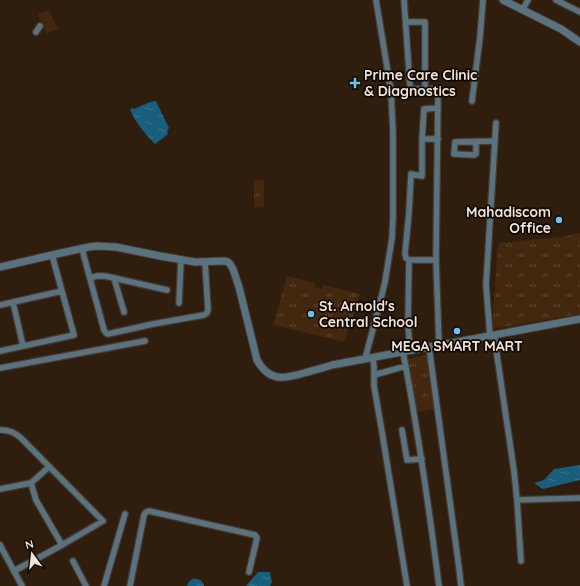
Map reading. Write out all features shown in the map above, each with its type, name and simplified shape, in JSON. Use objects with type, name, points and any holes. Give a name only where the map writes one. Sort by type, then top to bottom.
[{"type":"street","points":[[365,359],[385,282],[392,238],[393,217],[393,132],[391,91],[376,0]]},
{"type":"street","points":[[404,0],[410,86],[414,89],[436,89],[438,95],[436,260],[439,345]]},
{"type":"street","points":[[472,101],[483,0]]},
{"type":"street","points":[[504,0],[561,29],[579,40]]},
{"type":"street","points":[[523,9],[528,0]]},
{"type":"street","points":[[556,0],[580,12]]},
{"type":"street","points":[[406,22],[425,22],[425,89]]},
{"type":"street","points":[[36,32],[40,26]]},
{"type":"street","points":[[438,108],[424,109],[422,176],[411,174],[405,254],[406,258],[409,260],[406,366],[422,459],[439,586]]},
{"type":"street","points":[[496,122],[486,285],[492,335],[509,437],[517,500],[522,561]]},
{"type":"street","points":[[422,139],[438,139]]},
{"type":"street","points":[[476,142],[495,141]]},
{"type":"street","points":[[0,267],[97,246],[116,247],[160,256],[205,262],[228,262],[233,269],[257,360],[269,374],[281,378],[365,359],[580,319]]},
{"type":"street","points":[[82,249],[104,330],[108,334],[204,315],[207,313],[205,262]]},
{"type":"street","points":[[0,351],[74,335],[52,255]]},
{"type":"street","points":[[179,303],[181,259]]},
{"type":"street","points":[[409,260],[436,260]]},
{"type":"street","points":[[90,278],[100,276],[114,278],[167,290]]},
{"type":"street","points":[[114,278],[124,312]]},
{"type":"street","points":[[0,305],[62,291]]},
{"type":"street","points":[[13,302],[23,346]]},
{"type":"street","points":[[0,368],[145,341]]},
{"type":"street","points":[[429,347],[461,586]]},
{"type":"street","points":[[373,358],[374,386],[384,439],[407,586]]},
{"type":"street","points":[[374,375],[406,366]]},
{"type":"street","points":[[0,430],[10,431],[21,438],[103,521],[14,571]]},
{"type":"street","points":[[402,430],[407,460],[422,459]]},
{"type":"street","points":[[0,488],[31,483],[49,467]]},
{"type":"street","points":[[31,483],[36,500],[62,545]]},
{"type":"street","points":[[517,500],[580,498]]},
{"type":"street","points":[[130,586],[144,515],[146,512],[150,511],[255,535],[257,538],[249,572]]},
{"type":"street","points":[[104,586],[125,514]]},
{"type":"street","points":[[0,545],[22,586]]},
{"type":"street","points":[[73,561],[86,586]]},
{"type":"green space","points":[[49,10],[58,29],[46,34],[38,14]]},
{"type":"green space","points":[[254,180],[264,180],[264,207],[254,207]]},
{"type":"green space","points":[[580,233],[580,314],[492,329],[498,243],[562,237]]},
{"type":"green space","points":[[287,276],[315,283],[314,287],[322,289],[324,285],[360,294],[344,342],[273,325]]},
{"type":"green space","points":[[426,355],[434,409],[416,412],[406,359]]},
{"type":"water","points":[[156,101],[169,128],[167,135],[155,144],[141,128],[130,110],[132,108],[134,109]]},
{"type":"water","points":[[580,465],[580,480],[543,489],[534,483],[544,480],[554,469]]},
{"type":"water","points":[[258,572],[270,572],[272,582],[270,586],[246,586]]},
{"type":"water","points":[[192,579],[200,580],[203,582],[204,586],[187,586]]},
{"type":"place","name":"Prime Care Clinic & Diagnostics","points":[[355,83]]},
{"type":"place","name":"Mahadiscom Office","points":[[559,220]]},
{"type":"place","name":"St. Arnold's Central School","points":[[311,314]]},
{"type":"place","name":"MEGA SMART MART","points":[[457,331]]}]
